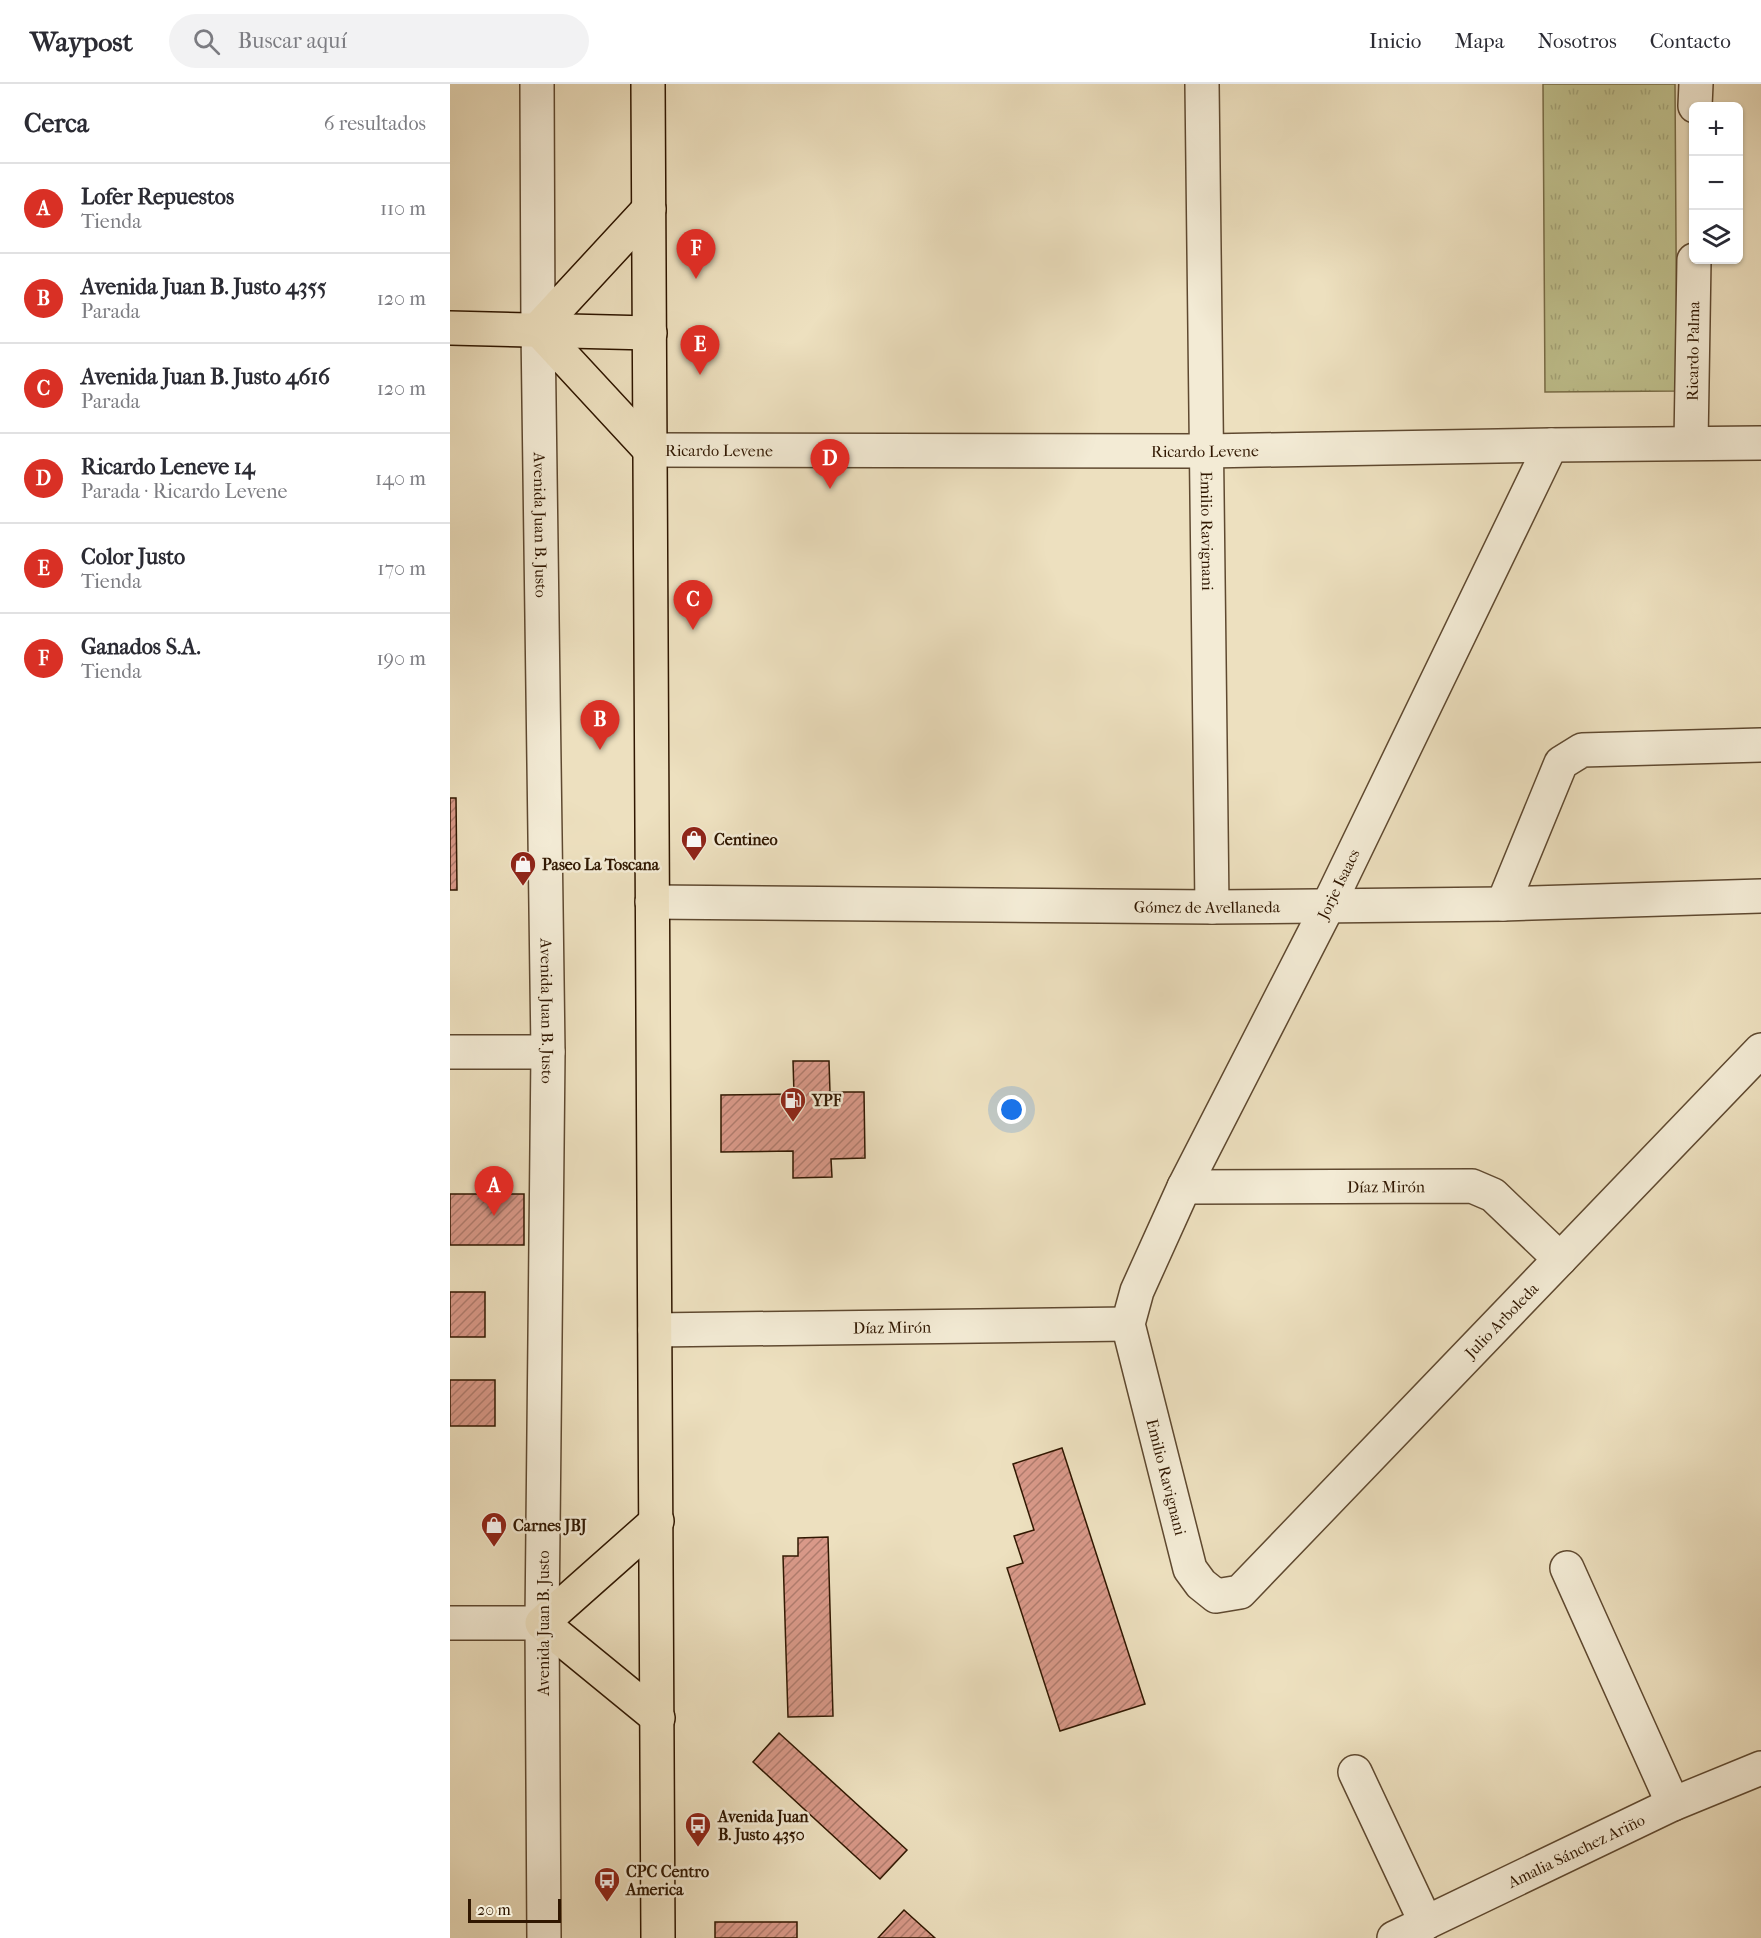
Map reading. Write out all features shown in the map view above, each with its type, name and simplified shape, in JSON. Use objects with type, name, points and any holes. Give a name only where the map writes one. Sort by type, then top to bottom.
[{"type":"main road","points":[[648,84],[658,1938]]},
{"type":"main road","points":[[538,329],[649,209]]},
{"type":"main road","points":[[450,328],[650,333]]},
{"type":"main road","points":[[538,329],[650,450]]},
{"type":"main road","points":[[657,1521],[542,1623],[658,1718]]},
{"type":"street","name":"Avenida Juan B. Justo","points":[[537,84],[548,1052],[542,1623],[544,1938]]},
{"type":"street","name":"Emilio Ravignani","points":[[1202,84],[1212,907]]},
{"type":"street","points":[[1695,102],[1696,84]]},
{"type":"street","name":"Ricardo Palma","points":[[1692,443],[1694,264]]},
{"type":"street","name":"Ricardo Levene","points":[[650,450],[1207,452],[1761,443]]},
{"type":"street","name":"Jorje Isaacs","points":[[1128,1324],[1137,1290],[1184,1187],[1328,906],[1551,445]]},
{"type":"street","points":[[1503,904],[1561,763],[1575,754],[1582,750],[1761,746]]},
{"type":"street","name":"Gómez de Avellaneda","points":[[652,902],[1212,907],[1503,904],[1761,896]]},
{"type":"street","name":"Julio Arboleda","points":[[1240,1592],[1761,1050]]},
{"type":"street","points":[[450,1053],[548,1052]]},
{"type":"street","name":"Díaz Mirón","points":[[1184,1187],[1472,1186],[1493,1195],[1560,1259]]},
{"type":"street","name":"Emilio Ravignani","points":[[1128,1324],[1190,1569],[1201,1584],[1216,1596],[1240,1592]]},
{"type":"street","name":"Díaz Mirón","points":[[655,1330],[1128,1324]]},
{"type":"street","points":[[1567,1568],[1672,1804]]},
{"type":"street","points":[[450,1623],[542,1623]]},
{"type":"street","name":"Amalia Sánchez Ariño","points":[[1394,1938],[1672,1804],[1761,1768]]},
{"type":"street","points":[[1355,1772],[1426,1923]]},
{"type":"green space","points":[[1543,84],[1675,84],[1677,391],[1545,392]]},
{"type":"building","points":[[450,798],[456,798],[457,890],[450,890]]},
{"type":"building","name":"YPF","points":[[793,1061],[829,1061],[830,1092],[864,1092],[865,1158],[831,1159],[832,1177],[793,1178],[793,1151],[721,1152],[721,1095],[794,1094]]},
{"type":"building","points":[[450,1194],[524,1194],[524,1245],[450,1245]]},
{"type":"building","points":[[450,1292],[485,1292],[485,1337],[450,1337]]},
{"type":"building","points":[[450,1380],[495,1380],[495,1426],[450,1426]]},
{"type":"building","points":[[1062,1448],[1145,1704],[1060,1731],[1007,1568],[1023,1563],[1014,1536],[1034,1530],[1013,1464]]},
{"type":"building","points":[[828,1537],[833,1716],[788,1717],[783,1556],[798,1556],[798,1538]]},
{"type":"building","points":[[779,1733],[907,1850],[880,1879],[753,1762]]},
{"type":"building","points":[[904,1910],[935,1938],[878,1938]]},
{"type":"building","points":[[715,1922],[797,1922],[797,1938],[715,1938]]},
{"type":"place","name":"Ganados S.A.","points":[[696,279]]},
{"type":"place","name":"Color Justo","points":[[700,375]]},
{"type":"place","name":"Ricardo Leneve 14","points":[[830,489]]},
{"type":"place","name":"Avenida Juan B. Justo 4616","points":[[693,630]]},
{"type":"place","name":"Avenida Juan B. Justo 4355","points":[[600,750]]},
{"type":"place","name":"Centineo","points":[[694,862]]},
{"type":"place","name":"Paseo La Toscana","points":[[523,887]]},
{"type":"place","name":"YPF","points":[[793,1123]]},
{"type":"place","name":"Lofer Repuestos","points":[[494,1216]]},
{"type":"place","name":"Carnes JBJ","points":[[494,1548]]},
{"type":"place","name":"Avenida Juan B. Justo 4350","points":[[698,1848]]},
{"type":"place","name":"CPC Centro America","points":[[607,1903]]}]
